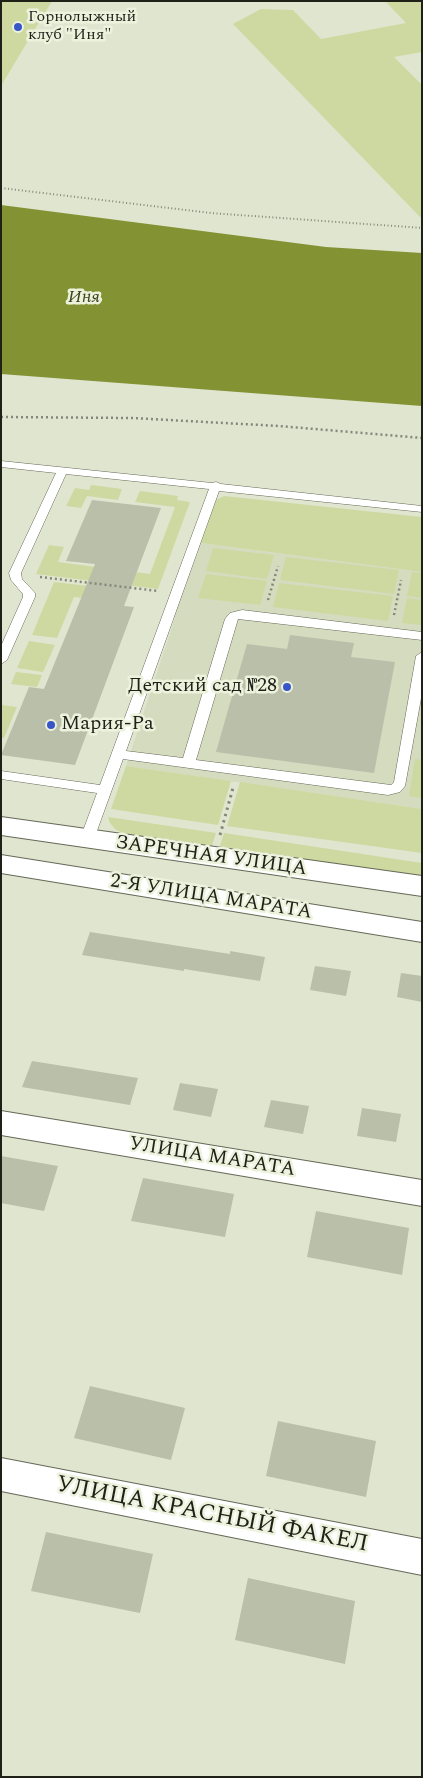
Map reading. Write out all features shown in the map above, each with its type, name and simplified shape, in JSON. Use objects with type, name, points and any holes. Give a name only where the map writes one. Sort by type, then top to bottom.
[{"type":"street","name":"ЗАРЕЧНАЯ УЛИЦА","points":[[1,826],[422,886]]},
{"type":"street","name":"2-Я УЛИЦА МАРАТА","points":[[1,864],[422,932]]},
{"type":"street","name":"УЛИЦА МАРАТА","points":[[1,1123],[422,1192]]},
{"type":"street","name":"УЛИЦА КРАСНЫЙ ФАКЕЛ","points":[[1,1474],[422,1557]]},
{"type":"lane","points":[[1,464],[422,509]]},
{"type":"lane","points":[[1,660],[29,597],[29,593],[17,580],[15,573],[62,471]]},
{"type":"lane","points":[[87,839],[216,486]]},
{"type":"lane","points":[[188,764],[231,619],[234,616],[242,614],[422,636]]},
{"type":"lane","points":[[118,754],[388,790],[396,789],[400,783],[422,656]]},
{"type":"lane","points":[[1,775],[105,790]]},
{"type":"path","points":[[1,188],[212,213],[422,228]]},
{"type":"path","points":[[1,417],[132,418],[279,426],[422,438]]},
{"type":"path","points":[[264,617],[278,566]]},
{"type":"path","points":[[15,573],[176,594]]},
{"type":"path","points":[[391,633],[401,580]]},
{"type":"path","points":[[213,857],[235,781]]},
{"type":"shaded area","name":"Горнолыжный клуб \"Иня\"","points":[[1,1],[52,1],[1,86]]},
{"type":"shaded area","points":[[385,1],[422,1],[422,52],[394,57],[422,85],[422,219],[233,24],[261,9],[293,10],[321,39],[406,23]]},
{"type":"shaded area","points":[[91,485],[122,489],[118,500],[87,496],[81,508],[66,506],[75,488],[89,490]]},
{"type":"shaded area","points":[[140,491],[178,496],[177,500],[190,502],[158,589],[36,574],[49,545],[64,547],[58,562],[150,574],[175,507],[135,502]]},
{"type":"shaded area","points":[[224,496],[422,517],[422,572],[201,543],[216,500]]},
{"type":"shaded area","name":"Детский сад №28","points":[[201,543],[422,572],[422,809],[126,766],[174,617]]},
{"type":"shaded area","points":[[213,548],[274,555],[267,579],[206,571]]},
{"type":"shaded area","points":[[286,557],[399,570],[394,594],[280,580]]},
{"type":"shaded area","points":[[412,572],[422,573],[422,598],[407,596]]},
{"type":"shaded area","points":[[206,574],[267,581],[260,605],[198,598]]},
{"type":"shaded area","points":[[54,582],[88,586],[83,598],[74,597],[57,638],[32,635]]},
{"type":"shaded area","points":[[279,583],[393,596],[388,621],[273,607]]},
{"type":"shaded area","points":[[407,598],[422,600],[422,625],[402,623]]},
{"type":"shaded area","points":[[29,641],[55,645],[43,672],[17,668]]},
{"type":"shaded area","points":[[16,672],[42,675],[37,687],[11,684]]},
{"type":"shaded area","points":[[2,705],[17,707],[4,738],[1,738]]},
{"type":"shaded area","points":[[415,759],[422,760],[422,798],[409,796]]},
{"type":"shaded area","points":[[126,766],[231,781],[218,825],[111,809]]},
{"type":"shaded area","points":[[240,782],[422,809],[422,853],[227,826]]},
{"type":"shaded area","points":[[108,817],[216,833],[211,848],[128,835],[116,830]]},
{"type":"shaded area","points":[[224,833],[422,863],[422,878],[219,849]]},
{"type":"water","name":"Иня","points":[[1,205],[326,247],[422,253],[422,406],[1,374]]},
{"type":"building","points":[[92,500],[161,508],[124,606],[134,607],[75,765],[1,755],[29,687],[44,689],[95,564],[66,561]]},
{"type":"building","points":[[290,635],[354,643],[351,657],[395,662],[374,773],[216,752],[247,644],[287,649]]},
{"type":"building","points":[[90,932],[230,954],[230,951],[265,957],[260,981],[82,955]]},
{"type":"building","points":[[315,966],[351,971],[346,996],[310,990]]},
{"type":"building","points":[[401,973],[422,976],[422,1002],[397,997]]},
{"type":"building","points":[[32,1061],[138,1078],[130,1105],[22,1087]]},
{"type":"building","points":[[180,1083],[218,1089],[211,1117],[173,1110]]},
{"type":"building","points":[[271,1100],[309,1106],[303,1134],[264,1127]]},
{"type":"building","points":[[362,1108],[401,1114],[396,1142],[357,1136]]},
{"type":"building","points":[[1,1156],[58,1166],[44,1211],[1,1203]]},
{"type":"building","points":[[143,1178],[234,1194],[225,1237],[131,1221]]},
{"type":"building","points":[[316,1211],[409,1228],[402,1275],[307,1257]]},
{"type":"building","points":[[90,1386],[185,1408],[171,1460],[74,1438]]},
{"type":"building","points":[[278,1421],[376,1441],[366,1497],[266,1476]]},
{"type":"building","points":[[46,1532],[153,1554],[140,1613],[31,1591]]},
{"type":"building","points":[[248,1578],[355,1601],[345,1664],[235,1640]]},
{"type":"place","name":"Горнолыжный клуб \"Иня\"","points":[[18,27]]},
{"type":"place","name":"Детский сад №28","points":[[287,687]]},
{"type":"place","name":"Мария-Ра","points":[[51,725]]}]
